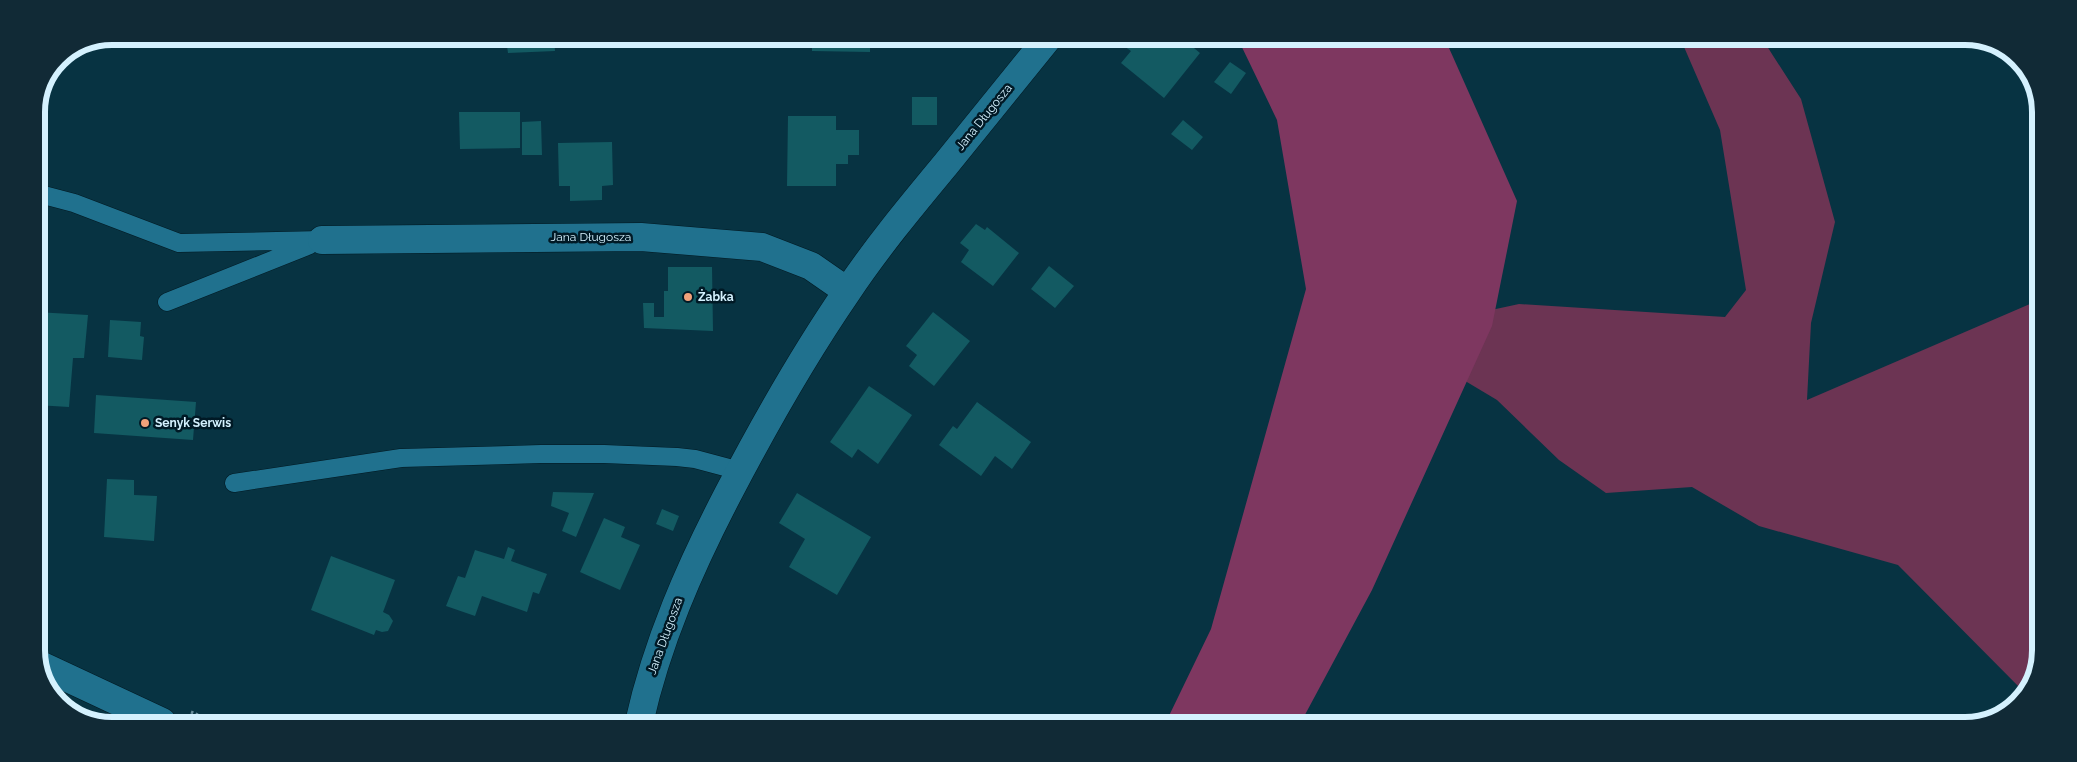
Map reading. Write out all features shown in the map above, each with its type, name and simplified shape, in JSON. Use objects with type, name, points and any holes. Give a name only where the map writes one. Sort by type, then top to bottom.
[{"type":"street","name":"Jana Długosza","points":[[640,717],[647,686],[668,625],[697,554],[740,471],[793,376],[847,291],[901,218],[1042,45]]},
{"type":"street","name":"Jana Długosza","points":[[322,240],[641,237],[762,247],[811,266],[847,291]]},
{"type":"street","points":[[49,670],[151,717]]},
{"type":"lane","points":[[45,195],[74,203],[179,243],[322,240]]},
{"type":"lane","points":[[166,302],[322,240]]},
{"type":"lane","points":[[234,483],[401,458],[541,454],[677,457],[695,459],[740,471]]},
{"type":"shaded area","points":[[1241,45],[1448,45],[1517,201],[1492,326],[1372,590],[1304,717],[1168,717],[1211,629],[1306,289],[1277,120]]},
{"type":"shaded area","points":[[1683,45],[1766,45],[1801,99],[1835,222],[1811,323],[1807,400],[2032,303],[2032,650],[2031,663],[2020,688],[1898,565],[1759,526],[1692,487],[1606,493],[1559,460],[1497,400],[1385,333],[1519,304],[1725,317],[1746,290],[1720,130]]},
{"type":"building","points":[[555,45],[555,51],[508,53],[507,46],[496,46]]},
{"type":"building","points":[[812,45],[870,45],[870,52],[812,51]]},
{"type":"building","points":[[1122,45],[1190,45],[1200,53],[1164,98],[1121,63],[1131,51]]},
{"type":"building","points":[[1230,62],[1246,73],[1231,94],[1214,82]]},
{"type":"building","points":[[912,97],[937,97],[937,125],[912,125]]},
{"type":"building","points":[[459,112],[520,112],[520,148],[460,149]]},
{"type":"building","points":[[788,116],[836,116],[836,130],[859,130],[859,155],[848,155],[848,164],[836,164],[836,186],[787,186]]},
{"type":"building","points":[[1183,120],[1203,137],[1192,150],[1171,134]]},
{"type":"building","points":[[541,121],[542,155],[522,155],[522,122]]},
{"type":"building","points":[[612,142],[613,185],[602,186],[602,200],[570,201],[570,186],[559,186],[558,143]]},
{"type":"building","points":[[976,224],[985,230],[987,227],[1019,253],[993,286],[961,262],[969,250],[960,243]]},
{"type":"building","points":[[1049,266],[1074,286],[1055,308],[1031,289]]},
{"type":"building","name":"Żabka","points":[[668,267],[712,267],[713,331],[644,328],[643,303],[654,303],[654,317],[664,317],[664,291],[668,291]]},
{"type":"building","points":[[933,312],[970,341],[934,386],[909,366],[917,355],[906,346]]},
{"type":"building","points":[[45,313],[88,315],[84,358],[73,358],[69,407],[45,406]]},
{"type":"building","points":[[110,320],[141,322],[140,336],[144,337],[142,360],[108,357]]},
{"type":"building","points":[[869,386],[912,415],[878,464],[858,449],[852,458],[830,442]]},
{"type":"building","name":"Senyk Serwis","points":[[96,395],[196,402],[193,440],[94,433]]},
{"type":"building","points":[[977,402],[1031,442],[1012,469],[995,456],[981,476],[939,445],[953,426],[957,429]]},
{"type":"building","points":[[107,479],[134,480],[134,495],[157,496],[154,541],[104,537]]},
{"type":"building","points":[[553,492],[594,493],[576,537],[562,531],[569,513],[551,506]]},
{"type":"building","points":[[797,493],[871,537],[837,595],[789,567],[805,539],[779,523]]},
{"type":"building","points":[[662,509],[679,516],[673,531],[656,524]]},
{"type":"building","points":[[604,518],[625,527],[621,537],[640,545],[620,590],[580,572]]},
{"type":"building","points":[[508,547],[515,550],[511,561],[547,574],[539,594],[533,592],[527,612],[482,596],[475,616],[446,606],[458,576],[465,578],[475,550],[504,559]]},
{"type":"building","points":[[331,556],[395,580],[383,612],[389,615],[393,621],[388,631],[376,630],[374,635],[311,610]]},
{"type":"place","name":"Żabka","points":[[688,297]]},
{"type":"place","name":"Senyk Serwis","points":[[145,423]]}]
